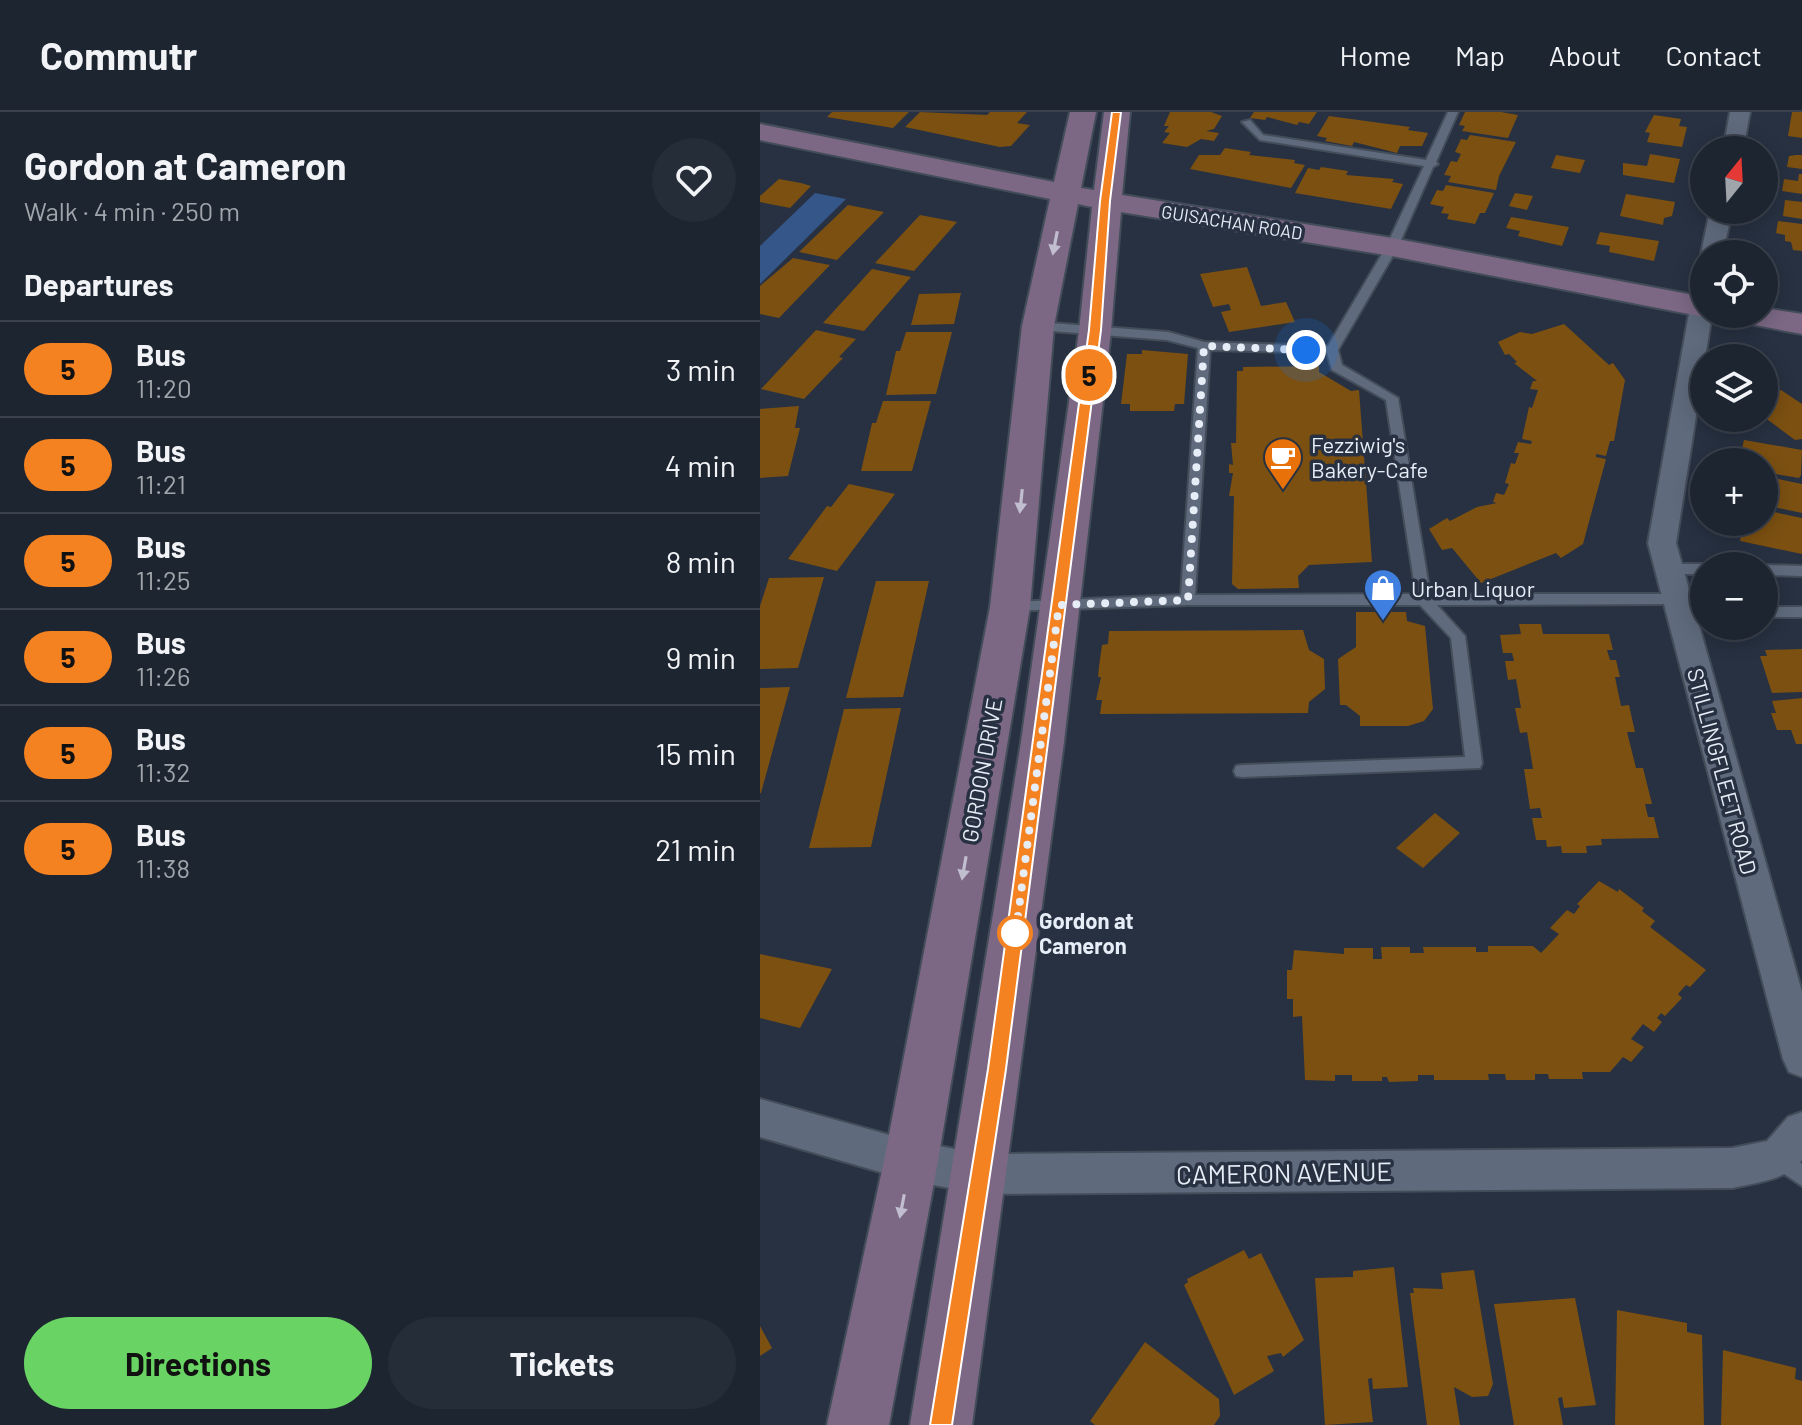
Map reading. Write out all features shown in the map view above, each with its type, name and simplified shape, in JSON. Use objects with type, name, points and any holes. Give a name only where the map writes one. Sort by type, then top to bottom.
[{"type":"main road","name":"GORDON DRIVE","points":[[941,1425],[983,1174],[1095,330],[1125,245],[1085,197],[1083,112]]},
{"type":"main road","name":"GORDON DRIVE","points":[[858,1425],[911,1161],[1010,607],[1038,326],[1117,112]]},
{"type":"main road","name":"GUISACHAN ROAD","points":[[760,132],[1085,197],[1690,299]]},
{"type":"main road","points":[[1125,245],[1176,226],[1217,223],[1277,230]]},
{"type":"main road","points":[[1778,320],[1802,324]]},
{"type":"street","points":[[1736,136],[1740,112]]},
{"type":"street","name":"STILLINGFLEET ROAD","points":[[1698,328],[1662,543],[1669,569],[1687,609],[1802,1059]]},
{"type":"street","name":"CAMERON AVENUE","points":[[760,1118],[911,1161],[983,1174],[1732,1168],[1794,1155]]},
{"type":"lane","points":[[1242,771],[1474,763],[1458,636],[1424,600],[1392,398],[1336,367],[1332,350],[1392,247],[1433,164],[1453,112]]},
{"type":"lane","points":[[1247,122],[1260,137],[1433,164]]},
{"type":"lane","points":[[1038,326],[1168,336],[1204,346],[1332,350]]},
{"type":"lane","points":[[1188,600],[1204,346]]},
{"type":"lane","points":[[1669,569],[1690,569]]},
{"type":"lane","points":[[1778,570],[1802,571]]},
{"type":"lane","points":[[1010,607],[1188,600],[1424,600],[1687,609]]},
{"type":"lane","points":[[1778,612],[1802,612]]},
{"type":"shaded area","points":[[815,193],[846,199],[760,284],[760,246]]},
{"type":"building","points":[[832,112],[909,112],[893,128],[827,117]]},
{"type":"building","points":[[920,112],[987,115],[990,112],[1027,112],[1017,123],[1030,125],[1011,146],[1000,147],[905,127]]},
{"type":"building","points":[[1170,112],[1211,112],[1222,116],[1214,129],[1206,131],[1219,133],[1214,141],[1201,139],[1187,147],[1162,143],[1170,133],[1164,132],[1169,126],[1164,126]]},
{"type":"building","points":[[1254,112],[1317,112],[1309,124],[1299,122],[1297,125],[1267,117],[1265,120],[1250,118]]},
{"type":"building","points":[[1465,112],[1518,115],[1508,138],[1462,131],[1465,126],[1459,125]]},
{"type":"building","points":[[1792,112],[1802,112],[1802,138],[1788,136]]},
{"type":"building","points":[[1654,115],[1681,119],[1679,126],[1687,127],[1682,147],[1647,142],[1650,133],[1645,132]]},
{"type":"building","points":[[1329,116],[1410,127],[1408,130],[1428,133],[1422,146],[1400,146],[1397,153],[1354,142],[1352,146],[1325,141],[1327,138],[1317,136]]},
{"type":"building","points":[[1470,135],[1516,142],[1499,176],[1496,190],[1448,182],[1451,176],[1444,175],[1451,161],[1457,162],[1461,154],[1455,152],[1461,139],[1467,140]]},
{"type":"building","points":[[1225,148],[1251,152],[1249,155],[1295,160],[1294,163],[1305,165],[1291,188],[1190,169],[1199,155],[1220,155]]},
{"type":"building","points":[[1650,154],[1680,159],[1674,183],[1623,175],[1623,163],[1647,166]]},
{"type":"building","points":[[1556,155],[1585,160],[1580,173],[1551,168]]},
{"type":"building","points":[[1802,155],[1802,169],[1787,167],[1789,156]]},
{"type":"building","points":[[1321,167],[1348,171],[1346,175],[1394,179],[1392,182],[1403,184],[1391,209],[1295,193],[1308,168],[1319,170]]},
{"type":"building","points":[[1799,174],[1802,174],[1802,194],[1782,191],[1784,179],[1798,181]]},
{"type":"building","points":[[779,179],[811,186],[790,208],[760,202],[760,196]]},
{"type":"building","points":[[1446,185],[1494,193],[1485,213],[1480,213],[1475,224],[1447,219],[1449,214],[1441,213],[1444,207],[1430,204],[1437,190],[1443,191]]},
{"type":"building","points":[[1515,193],[1533,196],[1527,210],[1509,206]]},
{"type":"building","points":[[1626,194],[1675,202],[1672,216],[1664,218],[1663,225],[1620,216]]},
{"type":"building","points":[[1785,200],[1802,202],[1802,219],[1783,216]]},
{"type":"building","points":[[848,205],[884,212],[837,260],[799,252]]},
{"type":"building","points":[[920,215],[957,222],[914,271],[875,263]]},
{"type":"building","points":[[1511,217],[1569,227],[1562,246],[1518,236],[1520,231],[1506,228]]},
{"type":"building","points":[[1778,221],[1802,224],[1802,251],[1793,250],[1791,242],[1785,241],[1785,235],[1776,233]]},
{"type":"building","points":[[1600,232],[1659,241],[1654,261],[1609,252],[1610,246],[1596,244]]},
{"type":"building","points":[[793,258],[830,265],[779,318],[760,314],[760,286]]},
{"type":"building","points":[[1247,267],[1261,306],[1286,302],[1295,322],[1229,332],[1221,312],[1231,310],[1229,304],[1213,307],[1200,274]]},
{"type":"building","points":[[872,269],[911,277],[864,331],[823,323]]},
{"type":"building","points":[[961,293],[954,324],[911,325],[919,294]]},
{"type":"building","points":[[1564,324],[1609,365],[1613,363],[1625,380],[1614,441],[1610,441],[1606,456],[1596,454],[1596,457],[1606,459],[1583,544],[1561,558],[1556,553],[1481,583],[1452,548],[1442,550],[1429,529],[1447,518],[1450,521],[1477,507],[1497,503],[1493,502],[1496,493],[1504,495],[1509,484],[1505,483],[1511,463],[1515,464],[1519,453],[1514,453],[1518,442],[1531,444],[1532,441],[1522,439],[1529,407],[1532,408],[1538,390],[1530,389],[1533,381],[1537,381],[1514,363],[1517,362],[1509,354],[1505,355],[1498,342],[1520,332],[1532,334]]},
{"type":"building","points":[[816,330],[856,339],[839,357],[843,358],[804,399],[761,389]]},
{"type":"building","points":[[906,332],[952,332],[936,394],[886,395],[896,351],[900,351]]},
{"type":"building","points":[[1142,350],[1188,354],[1184,404],[1175,404],[1174,411],[1130,411],[1130,404],[1121,404],[1127,354],[1142,354]]},
{"type":"building","points":[[1319,366],[1319,372],[1351,391],[1359,390],[1372,562],[1309,565],[1298,576],[1299,588],[1238,589],[1232,584],[1234,496],[1229,496],[1233,473],[1229,473],[1229,464],[1233,465],[1231,443],[1236,443],[1237,371],[1243,371],[1243,367]]},
{"type":"building","points":[[1781,390],[1802,404],[1802,439],[1795,440],[1778,427],[1778,392]]},
{"type":"building","points":[[883,401],[931,401],[912,471],[861,471],[872,423],[876,423]]},
{"type":"building","points":[[799,406],[795,428],[800,428],[788,476],[760,478],[760,409]]},
{"type":"building","points":[[1744,440],[1802,450],[1801,475],[1799,478],[1778,474],[1778,448],[1742,448]]},
{"type":"building","points":[[1778,479],[1802,484],[1802,513],[1778,508]]},
{"type":"building","points":[[849,484],[895,494],[837,571],[788,559],[827,506],[831,507]]},
{"type":"building","points":[[1778,513],[1802,518],[1802,554],[1740,541],[1741,536],[1778,536]]},
{"type":"building","points":[[824,577],[798,668],[760,669],[760,606],[769,578]]},
{"type":"building","points":[[876,581],[929,581],[903,697],[846,698]]},
{"type":"building","points":[[1356,612],[1406,612],[1407,621],[1425,626],[1433,709],[1424,721],[1408,726],[1360,726],[1360,716],[1346,705],[1340,705],[1338,659],[1356,647]]},
{"type":"building","points":[[1519,624],[1541,624],[1543,634],[1609,634],[1613,650],[1607,650],[1610,660],[1616,660],[1620,677],[1615,677],[1621,706],[1629,705],[1635,732],[1627,732],[1636,768],[1643,768],[1652,804],[1645,804],[1648,817],[1654,817],[1659,838],[1601,839],[1602,845],[1586,846],[1587,853],[1562,853],[1561,846],[1547,847],[1546,840],[1536,840],[1532,818],[1542,818],[1540,808],[1530,809],[1524,769],[1533,769],[1527,732],[1520,733],[1515,708],[1521,708],[1516,679],[1508,680],[1505,661],[1514,661],[1512,653],[1503,653],[1500,635],[1521,634]]},
{"type":"building","points":[[1303,630],[1309,650],[1324,659],[1325,689],[1309,702],[1308,713],[1100,714],[1102,700],[1096,700],[1101,677],[1098,677],[1099,666],[1102,645],[1108,644],[1109,631]]},
{"type":"building","points":[[1802,649],[1802,692],[1772,693],[1760,656],[1767,656],[1765,650]]},
{"type":"building","points":[[790,687],[761,793],[760,793],[760,688]]},
{"type":"building","points":[[1802,698],[1802,744],[1796,744],[1791,730],[1777,730],[1771,713],[1776,713],[1772,701]]},
{"type":"building","points":[[901,708],[871,847],[809,848],[844,709]]},
{"type":"building","points":[[1435,813],[1460,833],[1423,868],[1396,848]]},
{"type":"building","points":[[1599,881],[1618,892],[1619,889],[1644,908],[1642,911],[1655,921],[1650,927],[1706,970],[1690,987],[1686,985],[1678,994],[1682,998],[1665,1016],[1661,1013],[1657,1018],[1662,1022],[1654,1032],[1643,1024],[1631,1039],[1644,1047],[1631,1062],[1623,1057],[1610,1072],[1582,1072],[1583,1079],[1549,1079],[1548,1074],[1535,1074],[1535,1080],[1506,1080],[1505,1074],[1488,1074],[1489,1080],[1434,1080],[1434,1075],[1418,1075],[1418,1081],[1389,1082],[1387,1077],[1382,1077],[1382,1081],[1352,1081],[1352,1075],[1335,1075],[1335,1081],[1305,1080],[1302,1016],[1293,1017],[1293,999],[1287,999],[1287,970],[1292,970],[1294,950],[1344,954],[1344,948],[1373,948],[1373,959],[1382,959],[1381,947],[1410,947],[1410,953],[1424,953],[1423,947],[1476,947],[1476,952],[1488,952],[1488,946],[1533,946],[1541,953],[1559,934],[1550,928],[1567,910],[1574,914],[1580,906],[1577,904]]},
{"type":"building","points":[[760,954],[832,969],[800,1028],[760,1018]]},
{"type":"building","points":[[1244,1250],[1249,1259],[1261,1253],[1304,1340],[1283,1357],[1281,1353],[1267,1356],[1274,1371],[1234,1395],[1184,1285],[1187,1279]]},
{"type":"building","points":[[1394,1267],[1408,1387],[1373,1389],[1372,1378],[1368,1379],[1373,1422],[1325,1425],[1315,1278],[1353,1277],[1353,1271]]},
{"type":"building","points":[[1474,1270],[1493,1384],[1488,1396],[1472,1397],[1454,1387],[1460,1425],[1427,1425],[1410,1293],[1414,1293],[1413,1288],[1443,1289],[1441,1273]]},
{"type":"building","points":[[1575,1298],[1596,1405],[1564,1408],[1562,1397],[1558,1398],[1563,1425],[1514,1425],[1494,1304]]},
{"type":"building","points":[[1617,1310],[1687,1323],[1687,1332],[1702,1335],[1704,1425],[1615,1425]]},
{"type":"building","points":[[760,1326],[772,1348],[760,1356]]},
{"type":"building","points":[[1145,1342],[1219,1399],[1220,1416],[1214,1425],[1095,1425],[1090,1421]]},
{"type":"building","points":[[1723,1350],[1796,1368],[1795,1379],[1802,1381],[1802,1425],[1721,1425]]},
{"type":"bus line","name":"5","points":[[941,1425],[983,1174],[1095,330],[1103,263],[1105,201],[1117,112]]},
{"type":"place","name":"Fezziwig's Bakery-Cafe","points":[[1283,491]]},
{"type":"place","name":"Urban Liquor","points":[[1383,622]]},
{"type":"place","name":"Gordon at Cameron","points":[[1015,933]]},
{"type":"route","points":[[1015,933],[1014,946],[1059,605],[1188,600],[1204,346],[1306,350]]}]
